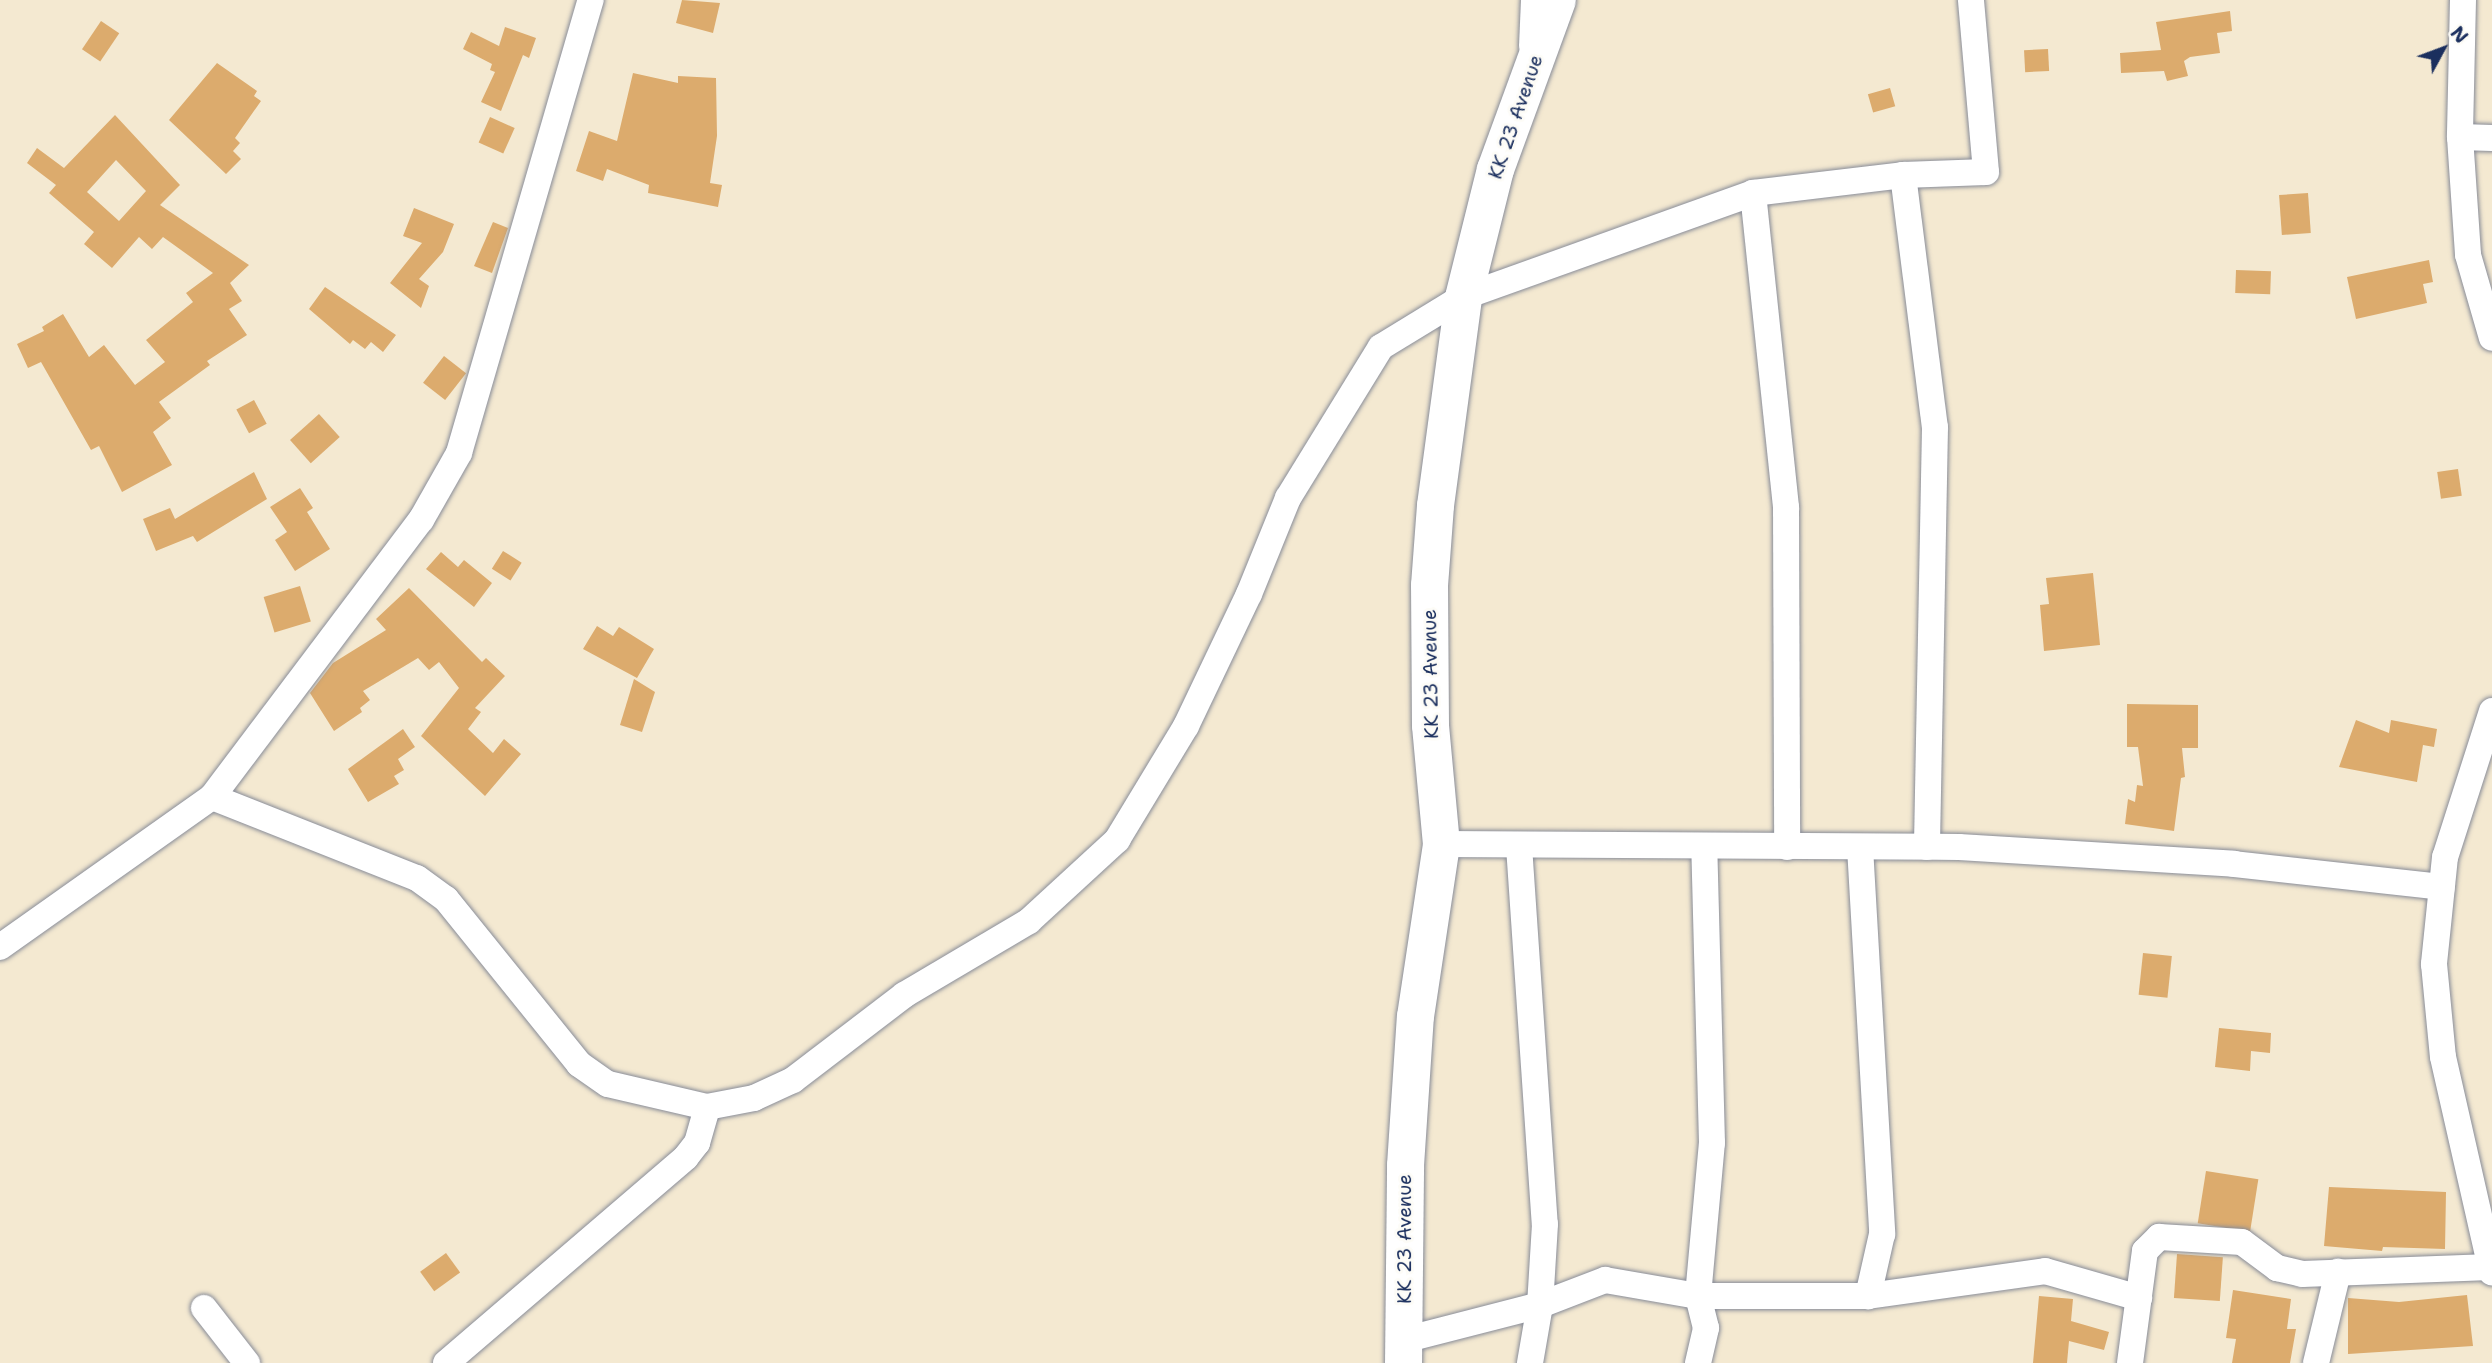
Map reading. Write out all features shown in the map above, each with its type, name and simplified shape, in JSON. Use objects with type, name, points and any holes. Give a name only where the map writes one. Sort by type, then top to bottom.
[{"type":"main road","name":"KK 23 Avenue","points":[[1404,1352],[1405,1165],[1414,1030],[1441,844],[1430,724],[1429,585],[1435,505],[1463,297],[1496,169],[1557,0]]},
{"type":"street","points":[[0,947],[212,797],[421,520],[459,453],[591,0]]},
{"type":"street","points":[[1531,72],[1534,0]]},
{"type":"street","points":[[212,797],[417,878],[446,899],[579,1064],[608,1084],[707,1107],[754,1098],[793,1080],[904,995],[1029,921],[1117,840],[1186,726],[1249,594],[1288,498],[1343,404],[1381,347],[1463,297],[1753,193],[1903,175],[1986,172],[1971,0]]},
{"type":"street","points":[[2463,0],[2460,137],[2468,255],[2492,338]]},
{"type":"street","points":[[2460,137],[2492,138]]},
{"type":"street","points":[[1903,175],[1935,427],[1927,847]]},
{"type":"street","points":[[1753,193],[1786,507],[1787,847]]},
{"type":"street","points":[[2130,1363],[2145,1251],[2159,1237],[2242,1242],[2277,1268],[2302,1274],[2491,1270],[2443,1057],[2434,964],[2445,857],[2492,711]]},
{"type":"street","points":[[1441,844],[1927,847],[2234,864],[2442,887]]},
{"type":"street","points":[[1518,846],[1545,1224],[1540,1305],[1530,1363]]},
{"type":"street","points":[[1698,1363],[1706,1328],[1698,1296],[1712,1143],[1704,846]]},
{"type":"street","points":[[1860,847],[1882,1234],[1868,1296]]},
{"type":"street","points":[[446,1363],[685,1157],[696,1143],[707,1107]]},
{"type":"street","points":[[1404,1352],[1605,1280],[1698,1296],[1868,1296],[2045,1271],[2138,1298]]},
{"type":"street","points":[[2316,1363],[2338,1272]]},
{"type":"street","points":[[204,1308],[247,1363]]},
{"type":"building","points":[[682,0],[720,3],[713,33],[676,23]]},
{"type":"building","points":[[2230,11],[2232,31],[2217,33],[2220,53],[2190,57],[2184,61],[2188,76],[2167,81],[2164,71],[2121,73],[2120,53],[2161,50],[2156,22]]},
{"type":"building","points":[[101,21],[119,33],[100,61],[82,49]]},
{"type":"building","points":[[505,27],[536,38],[529,58],[523,55],[501,111],[481,102],[495,72],[490,70],[492,64],[463,49],[471,32],[499,46]]},
{"type":"building","points":[[2048,49],[2049,71],[2025,72],[2024,50]]},
{"type":"building","points":[[217,63],[257,91],[254,96],[261,101],[235,138],[240,143],[233,151],[241,159],[226,174],[169,120]]},
{"type":"building","points":[[633,73],[678,83],[678,76],[716,78],[717,136],[710,183],[722,185],[718,207],[648,193],[649,185],[607,169],[603,181],[576,171],[589,131],[617,141]]},
{"type":"building","points":[[1890,88],[1895,106],[1873,113],[1868,94]]},
{"type":"building","points":[[115,115],[180,185],[160,205],[249,265],[230,283],[242,301],[229,309],[247,335],[207,361],[210,365],[159,402],[171,418],[153,432],[172,465],[122,492],[99,446],[91,450],[41,362],[28,368],[17,344],[44,331],[42,327],[63,314],[89,357],[104,345],[135,385],[165,362],[146,340],[193,302],[186,293],[213,273],[163,237],[152,249],[139,237],[112,268],[84,244],[94,232],[49,193],[56,185],[27,163],[37,148],[64,168]],"holes":[[[116,160],[146,191],[119,221],[87,192]]]},
{"type":"building","points":[[490,117],[515,128],[503,154],[479,143]]},
{"type":"building","points":[[2308,193],[2311,233],[2282,235],[2279,195]]},
{"type":"building","points":[[414,208],[454,224],[443,252],[419,279],[429,286],[421,308],[390,283],[422,243],[403,236]]},
{"type":"building","points":[[493,222],[508,228],[492,273],[474,266]]},
{"type":"building","points":[[2429,260],[2433,282],[2423,284],[2427,303],[2356,319],[2347,277]]},
{"type":"building","points":[[2236,270],[2271,271],[2270,294],[2235,293]]},
{"type":"building","points":[[325,287],[396,335],[383,352],[371,342],[365,349],[353,340],[350,344],[309,309]]},
{"type":"building","points":[[444,356],[466,373],[445,400],[423,383]]},
{"type":"building","points":[[254,400],[267,424],[249,433],[236,409]]},
{"type":"building","points":[[319,414],[340,437],[311,463],[290,440]]},
{"type":"building","points":[[2458,469],[2462,496],[2441,499],[2437,472]]},
{"type":"building","points":[[254,472],[267,499],[197,542],[193,536],[156,551],[143,519],[170,508],[175,519]]},
{"type":"building","points":[[300,488],[313,508],[307,512],[330,549],[295,571],[275,540],[287,532],[270,507]]},
{"type":"building","points":[[503,551],[522,563],[511,580],[492,569]]},
{"type":"building","points":[[441,552],[458,567],[464,560],[492,583],[474,607],[426,569]]},
{"type":"building","points":[[2093,573],[2100,645],[2044,651],[2040,605],[2049,604],[2046,578]]},
{"type":"building","points":[[300,586],[311,621],[274,632],[264,597]]},
{"type":"building","points":[[409,588],[482,662],[486,658],[505,676],[475,708],[481,712],[468,729],[493,753],[504,739],[521,754],[485,796],[421,736],[459,688],[439,662],[429,670],[418,658],[363,691],[370,700],[360,708],[362,712],[334,731],[310,693],[333,663],[386,630],[376,619]]},
{"type":"building","points":[[597,626],[613,636],[619,627],[654,649],[637,678],[583,649]]},
{"type":"building","points":[[634,679],[655,692],[642,732],[620,725]]},
{"type":"building","points":[[2127,704],[2198,705],[2198,748],[2182,748],[2185,777],[2181,778],[2174,831],[2125,824],[2128,799],[2135,802],[2137,785],[2143,786],[2138,747],[2127,747]]},
{"type":"building","points":[[2356,720],[2389,733],[2391,720],[2437,729],[2434,747],[2423,745],[2417,782],[2339,767]]},
{"type":"building","points":[[403,729],[415,747],[398,759],[404,770],[394,776],[399,784],[368,802],[348,769]]},
{"type":"building","points":[[2143,953],[2172,956],[2167,998],[2139,995]]},
{"type":"building","points":[[2219,1028],[2271,1033],[2270,1053],[2251,1051],[2250,1071],[2215,1067]]},
{"type":"building","points":[[2206,1171],[2258,1179],[2250,1232],[2198,1223]]},
{"type":"building","points":[[2329,1187],[2446,1192],[2445,1249],[2383,1247],[2382,1251],[2324,1246]]},
{"type":"building","points":[[446,1253],[460,1272],[434,1291],[420,1272]]},
{"type":"building","points":[[2177,1254],[2223,1257],[2220,1301],[2174,1298]]},
{"type":"building","points":[[2233,1290],[2291,1299],[2287,1329],[2296,1329],[2290,1363],[2232,1363],[2236,1339],[2226,1338]]},
{"type":"building","points":[[2467,1295],[2473,1346],[2348,1354],[2348,1298],[2399,1302]]},
{"type":"building","points":[[2039,1296],[2073,1299],[2071,1321],[2109,1332],[2104,1350],[2069,1341],[2067,1363],[2033,1363]]}]
